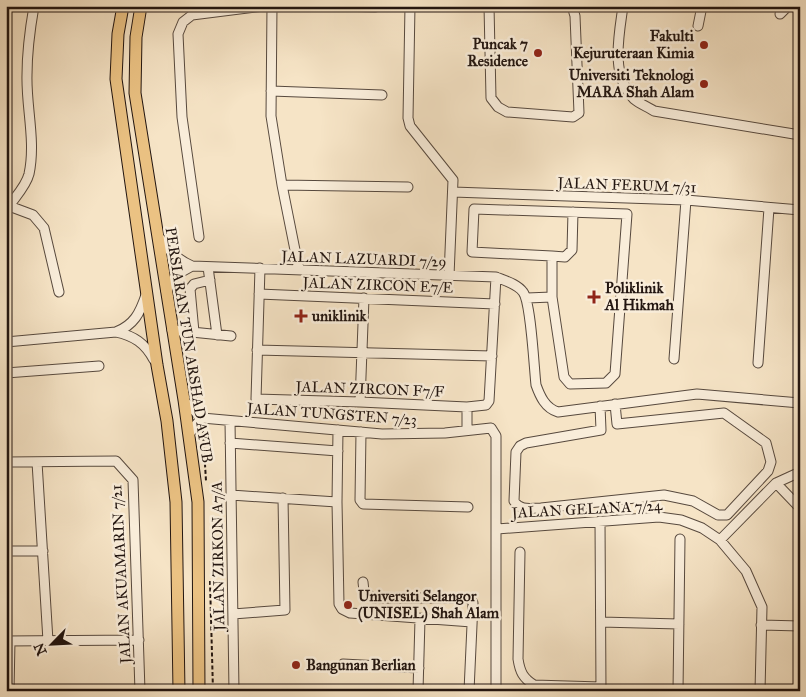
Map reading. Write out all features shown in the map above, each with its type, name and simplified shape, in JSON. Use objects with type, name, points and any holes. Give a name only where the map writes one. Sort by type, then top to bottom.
[{"type":"main road","points":[[123,6],[118,34],[116,79],[146,292],[167,421],[176,502],[179,691]]},
{"type":"main road","name":"PERSIARAN TUN ARSHAD AYUB","points":[[141,6],[136,37],[135,93],[184,400],[198,502],[199,691]]},
{"type":"street","points":[[34,6],[29,33],[27,76],[32,148],[29,175],[20,192],[7,206],[33,215],[44,228],[59,292]]},
{"type":"street","points":[[199,237],[182,116],[178,34],[183,22],[192,15],[264,6]]},
{"type":"street","points":[[272,6],[271,116],[282,185],[299,270]]},
{"type":"street","points":[[340,6],[375,7]]},
{"type":"street","points":[[410,6],[408,118],[410,126],[453,180],[449,276]]},
{"type":"street","points":[[489,6],[491,98],[498,107],[507,112],[573,117],[579,113],[575,16],[572,6]]},
{"type":"street","points":[[623,6],[618,42],[618,64],[623,83],[635,99],[654,111],[800,135]]},
{"type":"street","points":[[698,26],[702,6]]},
{"type":"street","points":[[780,14],[788,6]]},
{"type":"street","points":[[271,91],[382,95]]},
{"type":"street","points":[[282,185],[408,187]]},
{"type":"street","name":"JALAN FERUM 7/31","points":[[453,192],[686,200],[800,210]]},
{"type":"street","points":[[674,359],[686,200]]},
{"type":"street","points":[[552,256],[552,297],[564,376],[570,384],[606,383],[615,374],[627,214],[474,208],[472,252],[552,256],[565,257],[572,250],[573,212]]},
{"type":"street","points":[[758,363],[769,208]]},
{"type":"street","points":[[156,228],[160,239],[170,252],[175,257],[192,266]]},
{"type":"street","points":[[166,292],[176,275],[192,266]]},
{"type":"street","name":"JALAN LAZUARDI 7/29","points":[[192,266],[496,278],[517,286],[527,298]]},
{"type":"street","points":[[208,267],[217,335]]},
{"type":"street","name":"JALAN ZIRCON F7/F","points":[[260,268],[256,399],[467,407],[486,405],[489,401],[496,278]]},
{"type":"street","points":[[194,332],[190,289],[194,284],[210,280]]},
{"type":"street","points":[[116,332],[136,320],[146,292]]},
{"type":"street","name":"JALAN ZIRCON E7/E","points":[[259,294],[495,304]]},
{"type":"street","points":[[552,297],[527,298],[536,384],[540,395],[548,406],[558,412],[697,394],[800,403]]},
{"type":"street","points":[[360,402],[364,298]]},
{"type":"street","points":[[172,330],[231,336]]},
{"type":"street","points":[[6,342],[116,332],[129,334],[140,341],[150,351],[157,365]]},
{"type":"street","points":[[257,350],[492,356]]},
{"type":"street","points":[[6,373],[100,366]]},
{"type":"street","points":[[184,400],[202,418],[189,435]]},
{"type":"street","points":[[600,406],[601,430],[526,443],[520,446],[516,452],[514,501],[518,506],[522,508],[541,508],[664,495],[693,501],[718,515],[727,515],[768,471],[771,462],[766,443],[724,414],[617,424],[615,404]]},
{"type":"street","points":[[467,407],[467,430]]},
{"type":"street","name":"JALAN TUNGSTEN 7/23","points":[[202,418],[360,432],[417,434],[491,428],[496,436],[496,691]]},
{"type":"street","name":"JALAN ZIRKON A7/A","points":[[230,421],[234,691]]},
{"type":"street","points":[[338,430],[339,604],[342,609],[350,613],[472,622]]},
{"type":"street","points":[[360,432],[360,500],[363,504],[468,507]]},
{"type":"street","points":[[230,443],[338,452]]},
{"type":"street","name":"JALAN AKUAMARIN 7/21","points":[[37,462],[116,461],[133,480],[140,691]]},
{"type":"street","points":[[6,462],[37,462],[48,640]]},
{"type":"street","points":[[720,540],[776,483],[800,472]]},
{"type":"street","points":[[776,483],[800,508]]},
{"type":"street","points":[[231,494],[337,502]]},
{"type":"street","points":[[233,614],[285,610],[283,498]]},
{"type":"street","name":"JALAN GELANA 7/24","points":[[497,528],[659,517],[681,520],[702,528],[720,540],[746,571],[762,607],[760,691]]},
{"type":"street","points":[[520,552],[518,659],[520,671],[526,680],[534,685],[601,689],[600,521]]},
{"type":"street","points":[[678,691],[680,538]]},
{"type":"street","points":[[6,551],[42,551]]},
{"type":"street","points":[[363,582],[364,591],[373,598],[470,598],[473,604],[469,691]]},
{"type":"street","points":[[418,691],[420,619]]},
{"type":"street","points":[[601,622],[679,624]]},
{"type":"street","points":[[762,625],[800,626]]},
{"type":"street","points":[[9,691],[8,641],[139,640]]},
{"type":"street","points":[[343,664],[418,668]]},
{"type":"place","name":"Fakulti Kejuruteraan Kimia","points":[[704,45]]},
{"type":"place","name":"Puncak 7 Residence","points":[[538,53]]},
{"type":"place","name":"Universiti Teknologi MARA Shah Alam","points":[[704,84]]},
{"type":"place","name":"Poliklinik Al Hikmah","points":[[594,297]]},
{"type":"place","name":"uniklinik","points":[[301,316]]},
{"type":"place","name":"Universiti Selangor (UNISEL) Shah Alam","points":[[348,605]]},
{"type":"place","name":"Bangunan Berlian","points":[[296,665]]}]
